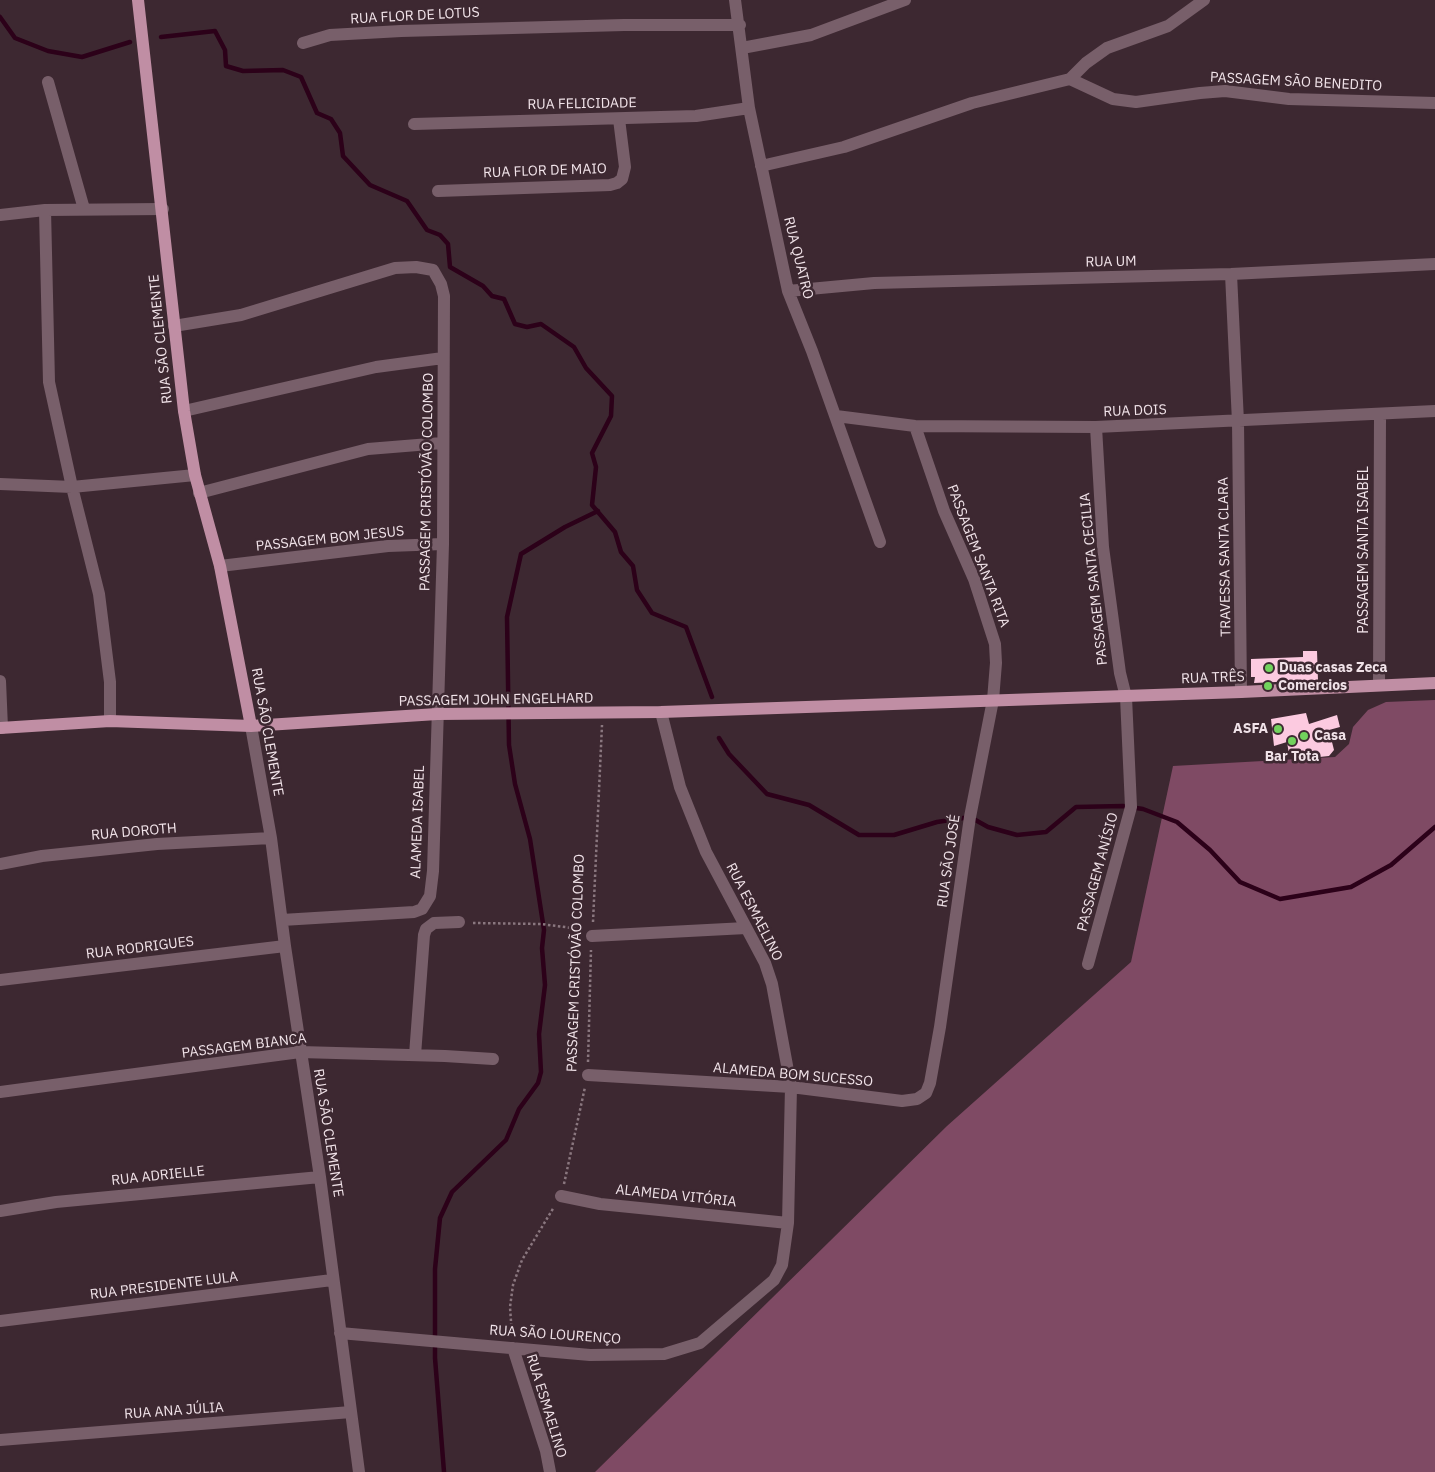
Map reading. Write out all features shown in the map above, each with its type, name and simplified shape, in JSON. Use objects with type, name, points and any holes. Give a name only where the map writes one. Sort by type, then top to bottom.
[{"type":"main road","name":"RUA SÃO CLEMENTE","points":[[138,0],[184,410],[199,493],[220,566],[251,726]]},
{"type":"main road","name":"RUA TRÊS","points":[[993,700],[1241,692],[1435,683]]},
{"type":"main road","name":"PASSAGEM JOHN ENGELHARD","points":[[1,728],[110,721],[251,726],[437,714],[603,714],[993,700]]},
{"type":"street","name":"RUA QUATRO","points":[[735,0],[740,25],[749,108],[788,291],[836,416],[880,542]]},
{"type":"street","points":[[742,48],[812,35],[905,0]]},
{"type":"street","points":[[761,166],[844,147],[972,103],[1070,79],[1086,63],[1107,48],[1168,26],[1204,0]]},
{"type":"street","name":"RUA FLOR DE LOTUS","points":[[303,43],[330,35],[400,31],[740,25]]},
{"type":"street","name":"PASSAGEM SÃO BENEDITO","points":[[1070,79],[1113,99],[1136,102],[1200,92],[1225,91],[1288,99],[1435,103]]},
{"type":"street","points":[[48,82],[84,209]]},
{"type":"street","name":"RUA FELICIDADE","points":[[414,124],[696,116],[749,108]]},
{"type":"street","name":"RUA FLOR DE MAIO","points":[[438,191],[617,183],[622,179],[624,167],[619,119]]},
{"type":"street","points":[[0,215],[45,210],[162,209]]},
{"type":"street","points":[[45,210],[48,284],[47,363],[52,402],[100,594],[109,665],[110,721]]},
{"type":"street","name":"RUA UM","points":[[788,291],[874,283],[1231,274],[1435,264]]},
{"type":"street","name":"PASSAGEM CRISTÓVÃO COLOMBO","points":[[174,326],[241,315],[395,268],[416,267],[433,270],[441,284],[444,296],[443,544],[437,714]]},
{"type":"street","name":"TRAVESSA SANTA CLARA","points":[[1231,274],[1238,422],[1241,692]]},
{"type":"street","points":[[184,410],[376,368],[443,358]]},
{"type":"street","name":"RUA DOIS","points":[[836,416],[915,426],[1096,427],[1380,416],[1435,411]]},
{"type":"street","name":"PASSAGEM SANTA ISABEL","points":[[1379,685],[1380,416]]},
{"type":"street","name":"PASSAGEM SANTA RITA","points":[[915,426],[944,511],[974,579],[995,644],[993,700]]},
{"type":"street","name":"PASSAGEM SANTA CECILIA","points":[[1096,427],[1103,548],[1120,673],[1126,696]]},
{"type":"street","points":[[199,493],[368,449],[442,442]]},
{"type":"street","points":[[0,484],[72,487],[195,475]]},
{"type":"street","name":"PASSAGEM BOM JESUS","points":[[220,566],[388,546],[443,544]]},
{"type":"street","points":[[0,681],[1,728]]},
{"type":"street","name":"PASSAGEM ANÍSIO","points":[[1088,964],[1131,807],[1126,696]]},
{"type":"street","name":"RUA SÃO JOSÉ","points":[[940,1027],[970,817],[993,700]]},
{"type":"street","name":"RUA ESMAELINO","points":[[661,712],[680,787],[706,852],[765,963],[772,984],[791,1087],[788,1223]]},
{"type":"street","name":"ALAMEDA ISABEL","points":[[282,920],[395,914],[422,909],[430,896],[433,871],[437,714]]},
{"type":"street","name":"RUA SÃO CLEMENTE","points":[[251,726],[271,838],[284,946],[320,1177],[332,1280],[359,1472]]},
{"type":"street","name":"RUA DOROTH","points":[[0,864],[42,856],[157,844],[271,838]]},
{"type":"street","points":[[415,1055],[424,935],[426,929],[434,924],[459,922]]},
{"type":"street","points":[[592,933],[746,928]]},
{"type":"street","name":"RUA RODRIGUES","points":[[0,980],[284,946]]},
{"type":"street","name":"ALAMEDA BOM SUCESSO","points":[[588,1075],[791,1087],[902,1101],[917,1099],[926,1093],[930,1083],[940,1027]]},
{"type":"street","name":"PASSAGEM BIANCA","points":[[0,1092],[300,1052],[493,1059]]},
{"type":"street","name":"RUA ADRIELLE","points":[[0,1211],[56,1202],[320,1177]]},
{"type":"street","name":"ALAMEDA VITÓRIA","points":[[562,1196],[600,1204],[788,1223]]},
{"type":"street","name":"RUA SÃO LOURENÇO","points":[[340,1332],[590,1355],[664,1354],[700,1343],[774,1280],[782,1265],[788,1223]]},
{"type":"street","name":"RUA PRESIDENTE LULA","points":[[0,1321],[332,1280]]},
{"type":"street","name":"RUA ESMAELINO","points":[[513,1348],[546,1451],[550,1472]]},
{"type":"street","name":"RUA ANA JÚLIA","points":[[0,1440],[351,1412]]},
{"type":"path","name":"PASSAGEM CRISTÓVÃO COLOMBO","points":[[513,1348],[510,1307],[513,1285],[522,1260],[562,1196],[588,1075],[592,933],[603,714]]},
{"type":"path","points":[[459,922],[541,924],[592,933]]},
{"type":"shaded area","points":[[1435,700],[1435,1472],[595,1472],[947,1126],[1131,962],[1173,766],[1335,757],[1349,744],[1353,727],[1368,710],[1386,702]]},
{"type":"building","points":[[1303,651],[1317,651],[1318,680],[1254,683],[1255,677],[1251,677],[1251,659],[1303,657]]},
{"type":"building","points":[[1306,713],[1309,724],[1337,715],[1340,727],[1329,730],[1334,750],[1329,756],[1301,759],[1300,753],[1289,754],[1287,742],[1274,746],[1271,719]]},
{"type":"waterway","points":[[0,17],[15,38],[48,51],[82,57],[130,42]]},
{"type":"waterway","points":[[161,37],[215,31],[225,50],[226,66],[243,71],[283,70],[301,77],[317,113],[331,119],[340,133],[343,156],[370,185],[407,201],[427,230],[440,235],[448,244],[450,267],[483,286],[492,296],[504,299],[515,324],[527,327],[541,324],[574,347],[586,368],[612,396],[611,416],[592,453],[596,467],[592,505],[615,532],[621,552],[633,566],[637,590],[652,613],[686,627],[712,697]]},
{"type":"waterway","points":[[444,1472],[435,1358],[435,1269],[440,1218],[452,1192],[506,1140],[519,1109],[538,1083],[541,1072],[539,1034],[545,985],[542,948],[544,930],[530,839],[515,784],[509,745],[507,617],[521,554],[565,527],[598,511]]},
{"type":"waterway","points":[[719,738],[729,754],[767,794],[809,805],[859,835],[894,835],[937,822],[970,817],[988,827],[1017,835],[1046,832],[1076,807],[1123,806],[1143,809],[1177,822],[1210,850],[1240,882],[1280,899],[1351,887],[1391,865],[1435,827]]},
{"type":"place","name":"Duas casas Zeca","points":[[1269,668]]},
{"type":"place","name":"Comercios","points":[[1268,686]]},
{"type":"place","name":"ASFA","points":[[1278,729]]},
{"type":"place","name":"Casa","points":[[1304,736]]},
{"type":"place","name":"Bar Tota","points":[[1292,741]]}]
